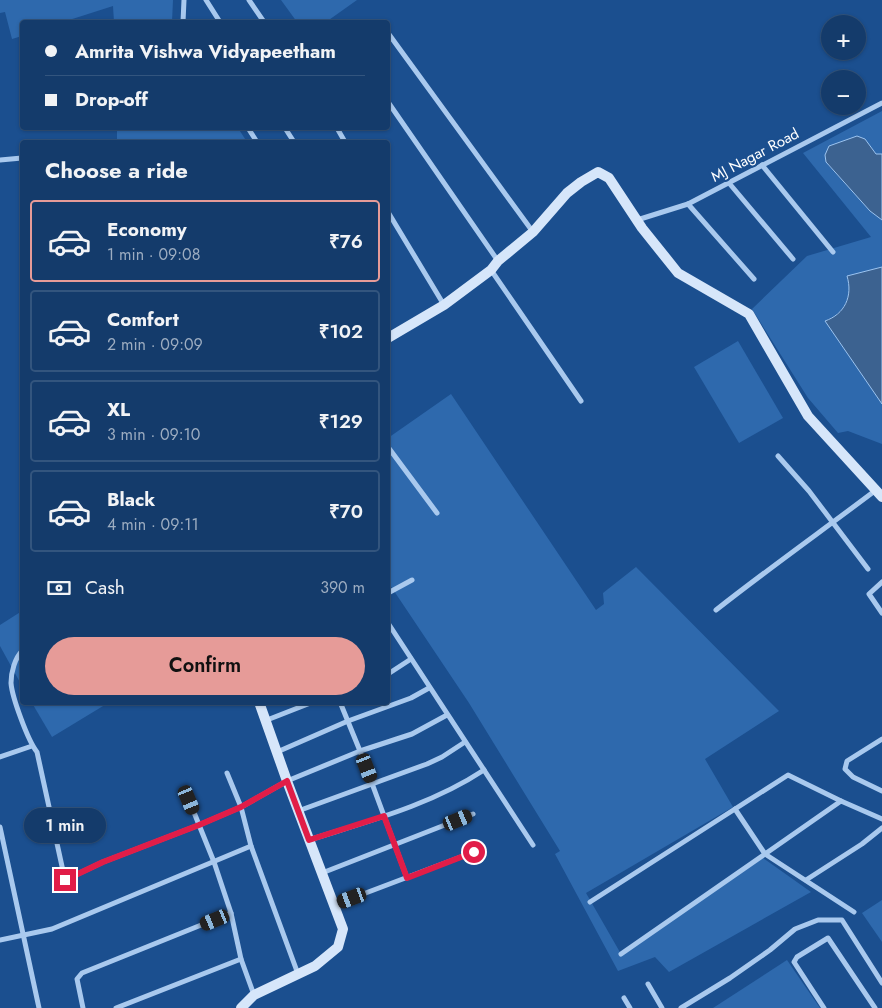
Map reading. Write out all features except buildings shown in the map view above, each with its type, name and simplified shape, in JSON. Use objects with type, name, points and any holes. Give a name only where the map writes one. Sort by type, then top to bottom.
[{"type":"street","points":[[183,20],[184,0]]},
{"type":"street","points":[[206,0],[219,20]]},
{"type":"street","points":[[249,0],[263,20]]},
{"type":"street","points":[[390,36],[533,232]]},
{"type":"street","name":"MJ Nagar Road","points":[[636,220],[688,204],[882,103]]},
{"type":"street","points":[[390,105],[498,261]]},
{"type":"street","points":[[0,160],[20,158]]},
{"type":"street","points":[[762,164],[833,252]]},
{"type":"street","points":[[390,337],[444,305],[491,270],[498,261],[533,232],[567,193],[581,182],[598,172],[609,178],[636,220],[678,273],[749,314],[808,416],[879,494],[833,523],[716,610]]},
{"type":"street","points":[[730,183],[793,259]]},
{"type":"street","points":[[688,204],[754,279]]},
{"type":"street","points":[[390,215],[444,305]]},
{"type":"street","points":[[491,270],[581,401]]},
{"type":"street","points":[[390,450],[437,513]]},
{"type":"street","points":[[778,456],[809,491],[868,569]]},
{"type":"street","points":[[390,591],[412,580]]},
{"type":"street","points":[[882,582],[869,594],[882,613]]},
{"type":"street","points":[[390,631],[411,659],[533,845]]},
{"type":"street","points":[[20,653],[16,657],[11,683],[23,724],[32,746],[37,752],[65,880],[103,862],[241,807],[287,781],[360,751],[412,734],[447,715]]},
{"type":"street","points":[[390,673],[411,659]]},
{"type":"street","points":[[277,752],[348,721],[394,706],[430,688]]},
{"type":"street","points":[[241,1008],[254,995],[316,966],[338,947],[343,929],[260,705]]},
{"type":"street","points":[[266,720],[305,705]]},
{"type":"street","points":[[341,705],[407,878]]},
{"type":"street","points":[[882,739],[847,761],[845,769],[853,776],[882,791]]},
{"type":"street","points":[[298,811],[434,761],[465,742]]},
{"type":"street","points":[[0,757],[32,746]]},
{"type":"street","points":[[309,840],[404,810],[449,790],[484,770]]},
{"type":"street","points":[[228,774],[241,807],[251,846],[298,974]]},
{"type":"street","points":[[590,902],[788,776],[882,820]]},
{"type":"street","points":[[189,800],[214,862],[231,913],[241,959],[254,995]]},
{"type":"street","points":[[621,954],[841,801]]},
{"type":"street","points":[[735,809],[765,854],[854,912]]},
{"type":"street","points":[[321,873],[473,814]]},
{"type":"street","points":[[0,827],[39,1008]]},
{"type":"street","points":[[806,880],[862,844],[882,828]]},
{"type":"street","points":[[0,940],[52,929],[251,846]]},
{"type":"street","points":[[333,905],[474,852]]},
{"type":"street","points":[[83,1008],[77,979],[82,973],[231,913]]},
{"type":"street","points":[[681,1008],[762,956],[795,929],[818,920],[842,920],[882,983]]},
{"type":"street","points":[[824,1008],[794,962],[797,957],[828,938],[875,1008]]},
{"type":"street","points":[[116,1008],[241,959]]},
{"type":"street","points":[[648,984],[662,1008]]},
{"type":"street","points":[[624,998],[630,1008]]},
{"type":"shaded area","points":[[0,0],[173,0],[172,20],[114,20],[113,6],[69,20],[20,20],[20,37],[12,39],[5,12],[0,13]]},
{"type":"shaded area","points":[[281,0],[357,0],[329,20],[296,20]]},
{"type":"shaded area","points":[[882,111],[882,154],[876,154],[865,139],[828,165],[870,211],[882,220],[882,267],[849,282],[847,301],[841,311],[825,321],[882,404],[882,444],[848,431],[838,433],[808,398],[752,309],[807,256],[871,237],[803,153]]},
{"type":"shaded area","points":[[117,130],[239,130],[246,140],[117,140]]},
{"type":"shaded area","points":[[857,136],[865,139],[876,154],[882,154],[882,220],[870,211],[826,162],[825,155],[829,146]]},
{"type":"shaded area","points":[[882,267],[882,404],[825,321],[838,314],[846,303],[849,290],[847,276]]},
{"type":"shaded area","points":[[738,341],[783,418],[739,443],[694,367]]},
{"type":"shaded area","points":[[451,394],[596,610],[604,604],[603,593],[636,567],[779,711],[705,759],[733,807],[586,893],[621,954],[763,858],[811,892],[669,972],[655,957],[618,971],[555,854],[560,851],[469,703],[390,585],[390,437]]},
{"type":"shaded area","points":[[20,612],[20,682],[0,646],[0,625]]},
{"type":"shaded area","points":[[33,705],[105,705],[52,737]]},
{"type":"shaded area","points":[[882,900],[882,942],[862,913]]},
{"type":"shaded area","points":[[787,960],[820,1008],[713,1008]]},
{"type":"route","points":[[65,880],[103,862],[241,807],[287,781],[309,840],[384,816],[407,878],[474,852]]}]
